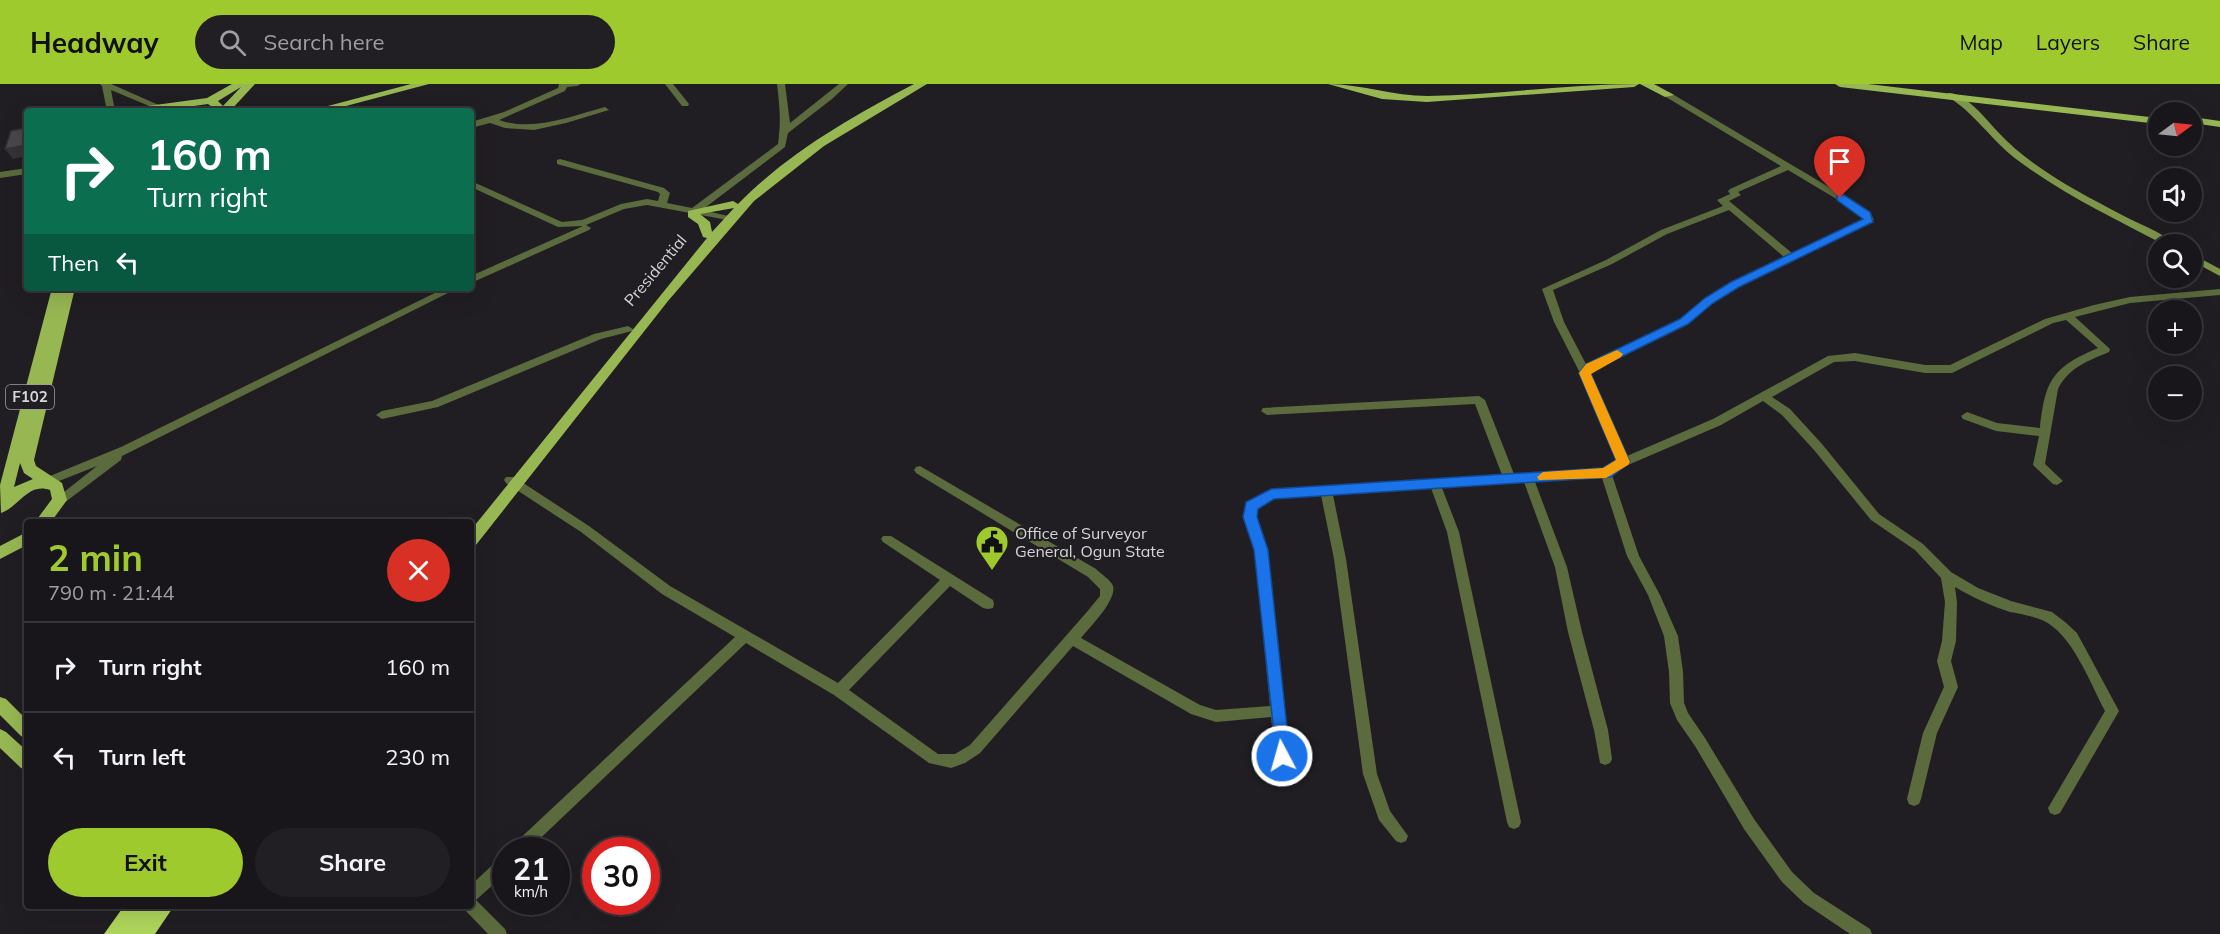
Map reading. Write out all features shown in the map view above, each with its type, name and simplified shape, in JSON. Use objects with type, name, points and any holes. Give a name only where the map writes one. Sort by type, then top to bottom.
[{"type":"highway","points":[[116,934],[137,909]]},
{"type":"highway","points":[[141,934],[160,909]]},
{"type":"main road","points":[[147,108],[210,101],[239,84]]},
{"type":"main road","points":[[227,108],[250,84]]},
{"type":"main road","points":[[331,108],[424,84]]},
{"type":"main road","points":[[347,108],[438,84]]},
{"type":"main road","name":"Presidential","points":[[474,522],[514,483],[628,329],[707,234],[724,219],[733,205],[777,167],[823,133],[908,84]]},
{"type":"main road","points":[[474,537],[514,483],[724,219],[819,145],[861,117],[922,84]]},
{"type":"main road","points":[[1333,84],[1382,96],[1427,99],[1634,84]]},
{"type":"main road","points":[[1360,84],[1394,91],[1421,92],[1548,84]]},
{"type":"main road","points":[[1645,84],[1668,89]]},
{"type":"main road","points":[[1840,84],[2148,115]]},
{"type":"main road","points":[[1887,84],[2060,106]]},
{"type":"main road","points":[[1951,95],[1970,106],[2006,146],[2039,171],[2151,234]]},
{"type":"main road","points":[[1968,97],[2008,141],[2038,165],[2159,234]]},
{"type":"main road","points":[[1976,106],[1989,100]]},
{"type":"main road","points":[[210,101],[217,108]]},
{"type":"main road","points":[[2082,108],[2148,119]]},
{"type":"main road","points":[[2202,121],[2220,124]]},
{"type":"main road","points":[[2202,127],[2220,129]]},
{"type":"main road","points":[[707,234],[704,222],[696,212],[733,205]]},
{"type":"main road","points":[[2202,260],[2220,268]]},
{"type":"main road","points":[[2202,261],[2220,273]]},
{"type":"main road","name":"F102","points":[[1,507],[57,291]]},
{"type":"main road","name":"F102","points":[[60,501],[57,487],[29,469],[27,460],[68,291]]},
{"type":"main road","name":"F102","points":[[1,507],[20,490],[38,482],[49,481]]},
{"type":"main road","points":[[45,519],[60,501]]},
{"type":"main road","points":[[0,553],[23,541]]},
{"type":"main road","points":[[0,568],[23,541]]},
{"type":"main road","points":[[0,704],[24,728]]},
{"type":"main road","points":[[0,737],[24,759]]},
{"type":"street","points":[[474,124],[492,121],[531,101],[562,89],[563,85],[577,84]]},
{"type":"street","points":[[669,84],[685,104]]},
{"type":"street","points":[[474,279],[625,211],[647,206],[696,212],[782,145],[786,118],[781,84]]},
{"type":"street","points":[[782,135],[792,124],[824,104],[844,84]]},
{"type":"street","points":[[105,85],[157,106]]},
{"type":"street","points":[[105,85],[111,108]]},
{"type":"street","points":[[1585,373],[1600,361],[1684,322],[1709,300],[1735,284],[1868,222],[1869,218],[1668,89]]},
{"type":"street","points":[[109,97],[121,92]]},
{"type":"street","points":[[492,121],[502,126],[534,126],[605,110]]},
{"type":"street","points":[[560,162],[661,190],[664,193],[662,204]]},
{"type":"street","points":[[1789,166],[1733,191],[1736,195],[1722,200],[1790,257]]},
{"type":"street","points":[[0,175],[24,171]]},
{"type":"street","points":[[474,184],[561,225],[584,224],[630,204],[662,204],[724,219]]},
{"type":"street","points":[[474,191],[561,229],[593,225]]},
{"type":"street","points":[[1624,462],[1585,373],[1559,322],[1547,289],[1609,262],[1664,232],[1729,207]]},
{"type":"street","points":[[49,481],[125,450],[447,291]]},
{"type":"street","points":[[1282,756],[1261,550],[1250,517],[1251,506],[1271,494],[1606,473],[1624,462],[1664,446],[1765,397],[1832,359],[1855,357],[1925,369],[1952,369],[2049,321],[2121,302],[2220,292]]},
{"type":"street","points":[[2057,481],[2039,465],[2048,402],[2061,374],[2068,366],[2105,349],[2067,316]]},
{"type":"street","points":[[382,415],[434,404],[598,336],[628,329]]},
{"type":"street","points":[[1765,397],[1786,412],[1802,429],[1875,517],[1919,547],[1947,576],[1994,601],[2047,616],[2072,637],[2112,711],[2055,808]]},
{"type":"street","points":[[1267,411],[1479,400],[1510,480]]},
{"type":"street","points":[[1967,416],[1996,427],[2045,433]]},
{"type":"street","points":[[60,501],[125,450]]},
{"type":"street","points":[[514,483],[585,530],[666,590],[839,691],[934,759],[948,764],[958,761],[975,749],[1072,639],[1106,597],[1107,587],[1092,573],[920,470]]},
{"type":"street","points":[[1606,473],[1633,556],[1654,595],[1671,636],[1677,703],[1682,716],[1749,824],[1787,878],[1809,898],[1864,934]]},
{"type":"street","points":[[1528,478],[1561,567],[1580,653],[1601,730],[1605,759]]},
{"type":"street","points":[[1436,484],[1454,532],[1514,822]]},
{"type":"street","points":[[1326,490],[1340,559],[1370,774],[1384,815],[1401,836]]},
{"type":"street","points":[[886,539],[988,604]]},
{"type":"street","points":[[1914,799],[1930,733],[1951,687],[1944,661],[1949,641],[1951,602],[1947,576]]},
{"type":"street","points":[[839,691],[948,580]]},
{"type":"street","points":[[532,837],[746,636]]},
{"type":"street","points":[[1072,639],[1196,710],[1216,716],[1278,711]]},
{"type":"street","points":[[474,892],[492,875]]},
{"type":"street","points":[[474,909],[499,934]]},
{"type":"building","points":[[24,129],[24,146],[5,149],[11,131]]},
{"type":"slow traffic","points":[[1543,477],[1606,473],[1624,462],[1585,373],[1600,361],[1617,354]]},
{"type":"place","name":"Office of Surveyor General, Ogun State","points":[[992,571]]},
{"type":"route","points":[[1282,756],[1261,550],[1250,517],[1251,506],[1271,494],[1606,473],[1624,462],[1585,373],[1590,367],[1684,322],[1709,300],[1735,284],[1868,222],[1867,214],[1840,198]]}]
